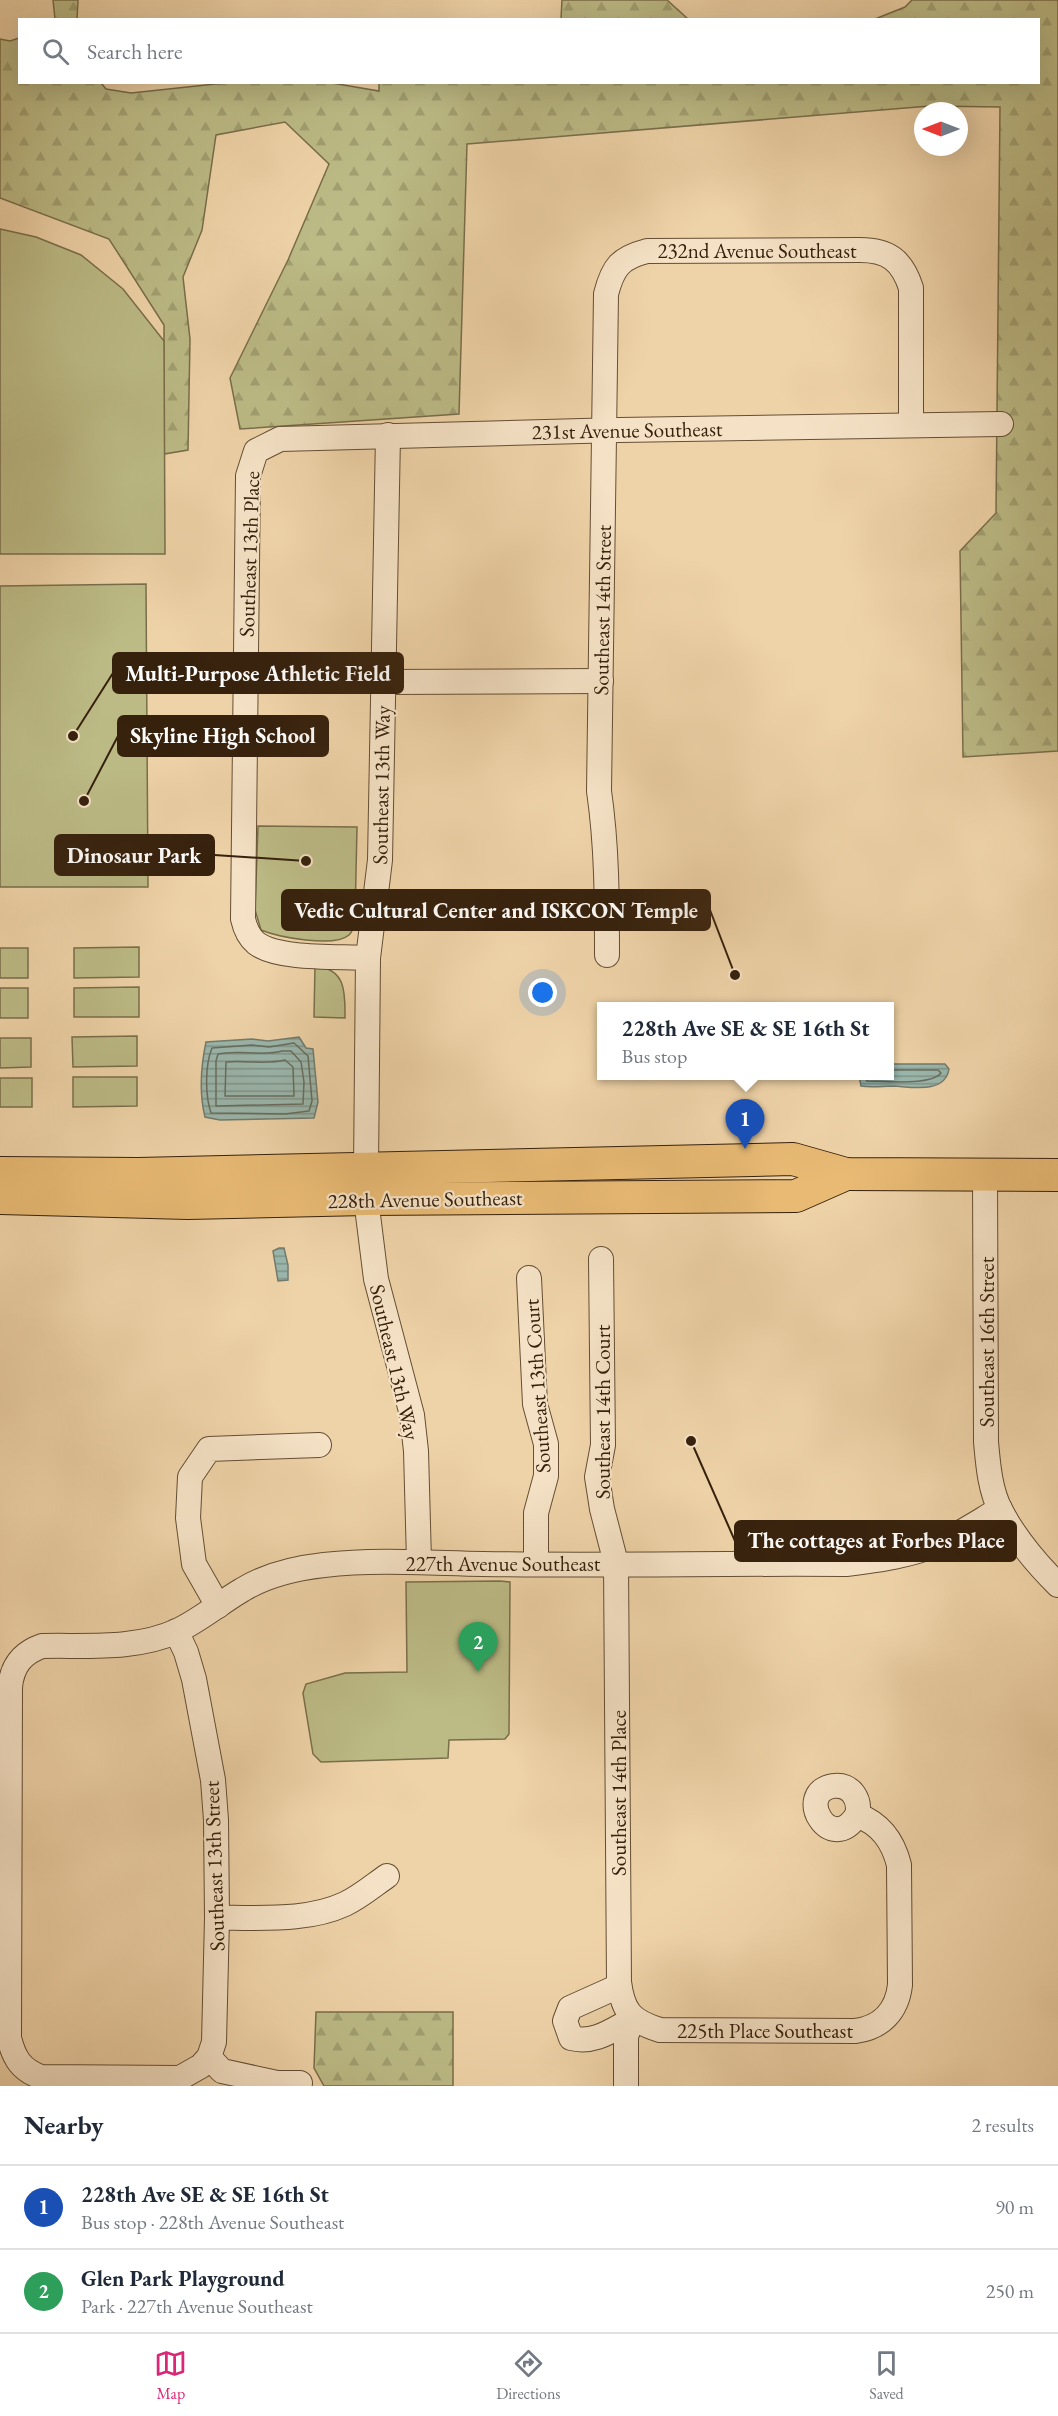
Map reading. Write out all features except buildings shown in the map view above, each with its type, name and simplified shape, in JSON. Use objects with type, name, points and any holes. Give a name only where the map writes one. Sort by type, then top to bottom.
[{"type":"main road","name":"228th Avenue Southeast","points":[[366,1184],[376,1188],[387,1184],[445,1183],[457,1167],[793,1159],[846,1174],[1058,1175]]},
{"type":"main road","points":[[0,1173],[235,1172],[269,1185],[333,1184],[349,1188],[366,1184]]},
{"type":"main road","name":"228th Avenue Southeast","points":[[0,1198],[188,1203],[366,1184],[796,1196],[846,1174]]},
{"type":"street","name":"232nd Avenue Southeast","points":[[616,267],[624,259],[647,251],[875,250],[899,263],[911,288],[911,424]]},
{"type":"street","name":"Southeast 14th Street","points":[[607,955],[607,869],[599,791],[606,294],[616,267]]},
{"type":"street","name":"231st Avenue Southeast","points":[[256,451],[280,439],[388,435],[1001,424]]},
{"type":"street","name":"Southeast 13th Way","points":[[388,435],[380,860],[368,958],[366,1184],[376,1280],[412,1414],[416,1452],[419,1561]]},
{"type":"street","name":"Southeast 13th Place","points":[[256,451],[248,476],[243,919],[246,931],[255,942],[278,953],[368,958]]},
{"type":"street","points":[[384,681],[601,681]]},
{"type":"street","name":"Southeast 16th Street","points":[[985,1173],[986,1442],[990,1473],[999,1509]]},
{"type":"street","name":"Southeast 14th Court","points":[[601,1259],[603,1444],[597,1478],[607,1532],[616,1563]]},
{"type":"street","name":"Southeast 13th Court","points":[[529,1278],[535,1404],[546,1444],[546,1476],[536,1513],[536,1564]]},
{"type":"street","points":[[218,1606],[194,1564],[188,1518],[190,1477],[209,1449],[319,1444]]},
{"type":"street","points":[[999,1509],[1040,1567],[1058,1585]]},
{"type":"street","name":"227th Avenue Southeast","points":[[47,2082],[21,2065],[13,2054],[9,2038],[10,1687],[11,1674],[19,1661],[30,1651],[42,1646],[127,1644],[176,1631],[244,1588],[295,1570],[325,1565],[419,1561],[536,1564],[846,1564],[882,1560],[916,1552],[944,1541],[999,1509]]},
{"type":"street","name":"Southeast 14th Place","points":[[616,1563],[620,1986],[622,1999],[633,2019]]},
{"type":"street","name":"Southeast 13th Street","points":[[176,1631],[186,1652],[194,1679],[213,1780],[216,1820],[216,2029],[214,2042],[205,2061]]},
{"type":"street","name":"225th Place Southeast","points":[[633,2019],[660,2030],[855,2031],[868,2030],[892,2011],[898,1999],[900,1985],[899,1865],[895,1849],[886,1834],[868,1820],[857,1815]]},
{"type":"street","points":[[217,1918],[300,1917],[322,1912],[346,1904],[387,1876]]},
{"type":"street","points":[[620,1986],[570,2008],[565,2021],[571,2038],[582,2041],[594,2040],[633,2019]]},
{"type":"street","points":[[626,2086],[626,2036],[633,2019]]},
{"type":"street","points":[[47,2082],[171,2079],[186,2075],[205,2061],[222,2071],[277,2083],[300,2083]]},
{"type":"green space","points":[[53,0],[78,0],[77,18],[55,18]]},
{"type":"green space","points":[[562,0],[667,0],[687,18],[561,18]]},
{"type":"green space","points":[[912,0],[1058,0],[1058,751],[963,757],[960,551],[996,513],[1000,107],[968,107],[968,102],[914,102],[914,107],[467,144],[459,414],[240,429],[230,378],[288,260],[329,164],[285,122],[216,135],[202,230],[183,277],[190,339],[188,450],[164,454],[164,325],[109,239],[0,198],[0,39],[10,41],[18,38],[18,84],[102,84],[106,89],[131,93],[215,84],[338,84],[379,91],[379,84],[1040,84],[1040,18],[878,18],[905,7]]},
{"type":"green space","points":[[0,229],[36,237],[81,255],[123,289],[164,341],[165,554],[0,554]]},
{"type":"green space","points":[[146,584],[148,887],[0,887],[0,586]]},
{"type":"green space","points":[[258,826],[357,827],[355,918],[349,935],[342,939],[319,941],[280,936],[261,930],[255,910]]},
{"type":"green space","points":[[139,947],[139,977],[74,978],[74,948]]},
{"type":"green space","points":[[0,948],[28,948],[28,978],[0,978]]},
{"type":"green space","points":[[315,966],[325,968],[339,977],[344,992],[345,1018],[314,1017]]},
{"type":"green space","points":[[139,987],[139,1017],[74,1017],[74,988]]},
{"type":"green space","points":[[0,988],[28,988],[28,1018],[0,1018]]},
{"type":"green space","points":[[137,1036],[137,1066],[73,1067],[72,1037]]},
{"type":"green space","points":[[0,1038],[31,1038],[31,1067],[0,1068]]},
{"type":"green space","points":[[73,1077],[137,1077],[137,1106],[73,1107]]},
{"type":"green space","points":[[0,1078],[32,1078],[32,1107],[0,1107]]},
{"type":"green space","points":[[406,1582],[510,1582],[509,1734],[505,1739],[449,1740],[448,1758],[321,1762],[313,1754],[303,1693],[306,1684],[345,1673],[407,1672]]},
{"type":"green space","points":[[316,2012],[453,2012],[453,2086],[324,2086],[314,2068]]},
{"type":"water","points":[[299,1037],[306,1048],[313,1049],[318,1102],[314,1118],[220,1120],[205,1117],[201,1080],[206,1042],[252,1039],[268,1041]]},
{"type":"water","points":[[894,1064],[945,1064],[949,1069],[946,1077],[935,1086],[918,1088],[861,1086],[860,1080],[894,1080]]},
{"type":"water","points":[[284,1248],[288,1265],[288,1280],[278,1281],[273,1251]]},
{"type":"place","name":"Multi-Purpose Athletic Field","points":[[73,736]]},
{"type":"place","name":"Skyline High School","points":[[84,801]]},
{"type":"place","name":"Dinosaur Park","points":[[306,861]]},
{"type":"place","name":"Vedic Cultural Center and ISKCON Temple","points":[[735,975]]},
{"type":"place","name":"228th Ave SE & SE 16th St","points":[[745,1149]]},
{"type":"place","name":"The cottages at Forbes Place","points":[[691,1441]]},
{"type":"place","name":"Glen Park Playground","points":[[478,1672]]}]
